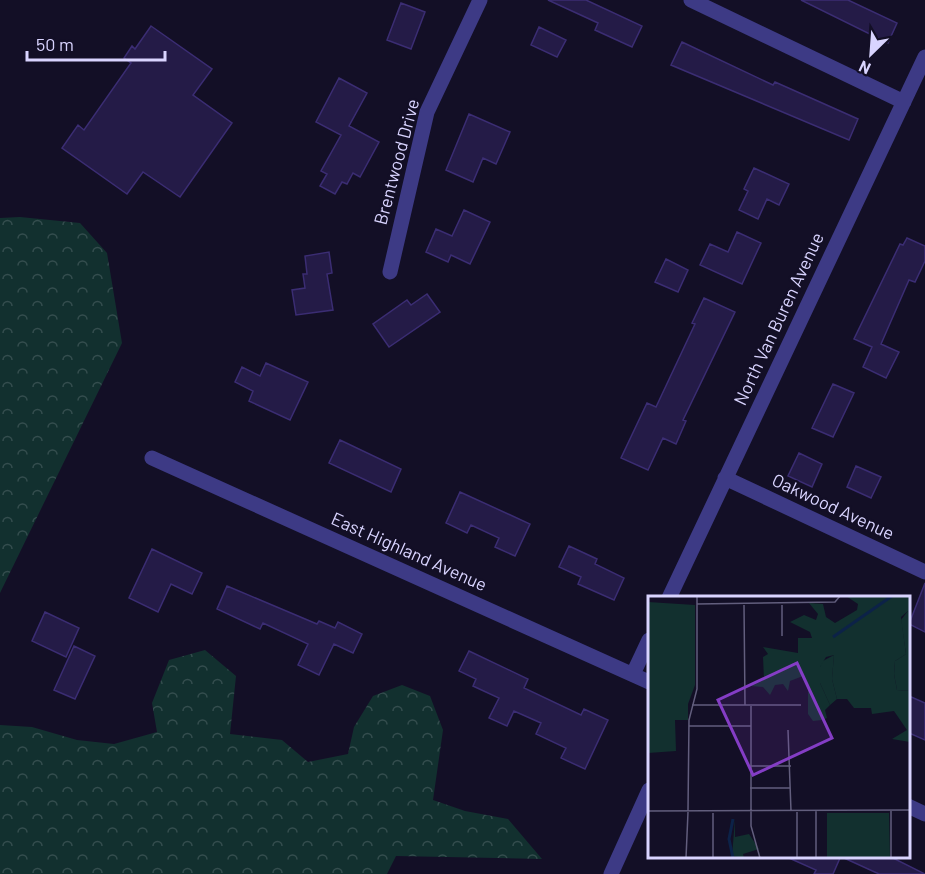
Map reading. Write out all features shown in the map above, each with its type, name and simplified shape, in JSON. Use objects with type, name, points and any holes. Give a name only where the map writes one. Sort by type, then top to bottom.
[{"type":"street","name":"Brentwood Drive","points":[[390,272],[427,112],[480,0]]},
{"type":"street","points":[[691,0],[904,102]]},
{"type":"street","name":"North Van Buren Avenue","points":[[670,596],[925,57]]},
{"type":"street","name":"East Highland Avenue","points":[[152,458],[648,682]]},
{"type":"street","name":"Oakwood Avenue","points":[[725,478],[925,572]]},
{"type":"street","points":[[633,674],[648,642]]},
{"type":"street","points":[[611,874],[648,792]]},
{"type":"street","points":[[910,806],[925,814]]},
{"type":"green space","points":[[20,217],[80,223],[107,253],[122,343],[0,593],[0,218]]},
{"type":"green space","points":[[205,650],[236,676],[230,734],[282,740],[308,762],[348,754],[354,727],[373,696],[402,685],[430,696],[443,730],[433,800],[465,811],[508,819],[542,859],[396,856],[387,874],[0,874],[0,725],[32,727],[77,740],[114,744],[157,732],[152,703],[169,660]]},
{"type":"building","points":[[548,0],[586,0],[642,26],[632,47],[595,30],[598,23]]},
{"type":"building","points":[[801,0],[848,0],[897,23],[888,43]]},
{"type":"building","points":[[401,3],[425,12],[411,49],[387,40]]},
{"type":"building","points":[[151,26],[212,69],[193,95],[232,123],[180,197],[143,172],[127,194],[62,148],[78,125],[84,130],[131,63],[124,58],[132,46],[135,49]]},
{"type":"building","points":[[539,27],[566,40],[557,57],[531,45]]},
{"type":"building","points":[[682,42],[773,85],[775,82],[858,119],[849,140],[671,65]]},
{"type":"building","points":[[339,78],[367,93],[349,126],[379,142],[360,177],[353,173],[347,184],[342,182],[335,194],[320,186],[327,174],[321,171],[341,135],[316,122]]},
{"type":"building","points":[[469,114],[510,132],[496,164],[483,158],[473,182],[446,170]]},
{"type":"building","points":[[754,168],[789,184],[779,205],[767,199],[758,219],[739,210],[748,191],[744,189]]},
{"type":"building","points":[[464,210],[490,222],[470,264],[451,255],[448,262],[426,252],[436,229],[452,236]]},
{"type":"building","points":[[737,232],[761,243],[742,284],[700,265],[710,244],[728,252]]},
{"type":"building","points":[[907,238],[925,246],[925,261],[915,282],[909,280],[881,344],[899,352],[886,378],[863,367],[872,347],[854,339],[900,244],[903,245]]},
{"type":"building","points":[[329,252],[332,273],[327,274],[333,310],[296,315],[292,290],[305,288],[303,274],[307,274],[305,256]]},
{"type":"building","points":[[666,259],[688,270],[678,292],[655,282]]},
{"type":"building","points":[[427,294],[440,312],[389,347],[373,324],[407,300],[411,305]]},
{"type":"building","points":[[704,298],[735,312],[683,420],[686,421],[676,444],[663,438],[648,470],[621,458],[647,403],[656,407],[695,324],[692,323]]},
{"type":"building","points":[[266,363],[308,382],[290,420],[249,401],[253,391],[235,382],[242,367],[260,376]]},
{"type":"building","points":[[833,384],[854,393],[833,437],[812,428]]},
{"type":"building","points":[[340,440],[401,469],[391,492],[329,463]]},
{"type":"building","points":[[799,453],[822,464],[812,487],[788,476]]},
{"type":"building","points":[[856,466],[881,477],[871,498],[847,487]]},
{"type":"building","points":[[460,492],[530,524],[515,556],[495,547],[499,538],[471,525],[467,533],[446,523]]},
{"type":"building","points":[[569,546],[597,559],[595,564],[624,578],[614,600],[578,584],[581,577],[559,567]]},
{"type":"building","points":[[152,549],[202,573],[192,594],[171,584],[158,612],[129,598]]},
{"type":"building","points":[[925,583],[925,632],[910,624]]},
{"type":"building","points":[[227,586],[317,624],[319,621],[335,628],[338,622],[362,634],[353,653],[334,644],[319,675],[298,665],[308,644],[263,623],[260,629],[217,609]]},
{"type":"building","points":[[45,612],[79,628],[66,657],[32,641]]},
{"type":"building","points":[[74,646],[95,656],[75,699],[54,690]]},
{"type":"building","points":[[469,651],[528,679],[524,688],[581,715],[584,709],[608,720],[585,769],[561,758],[566,748],[536,734],[541,723],[514,711],[507,726],[489,718],[499,698],[473,686],[476,679],[459,671]]},
{"type":"building","points":[[910,696],[925,703],[925,740],[910,733]]},
{"type":"building","points":[[791,859],[840,859],[833,874],[814,874],[816,870]]},
{"type":"building","points":[[846,859],[895,859],[925,874],[879,874]]}]
